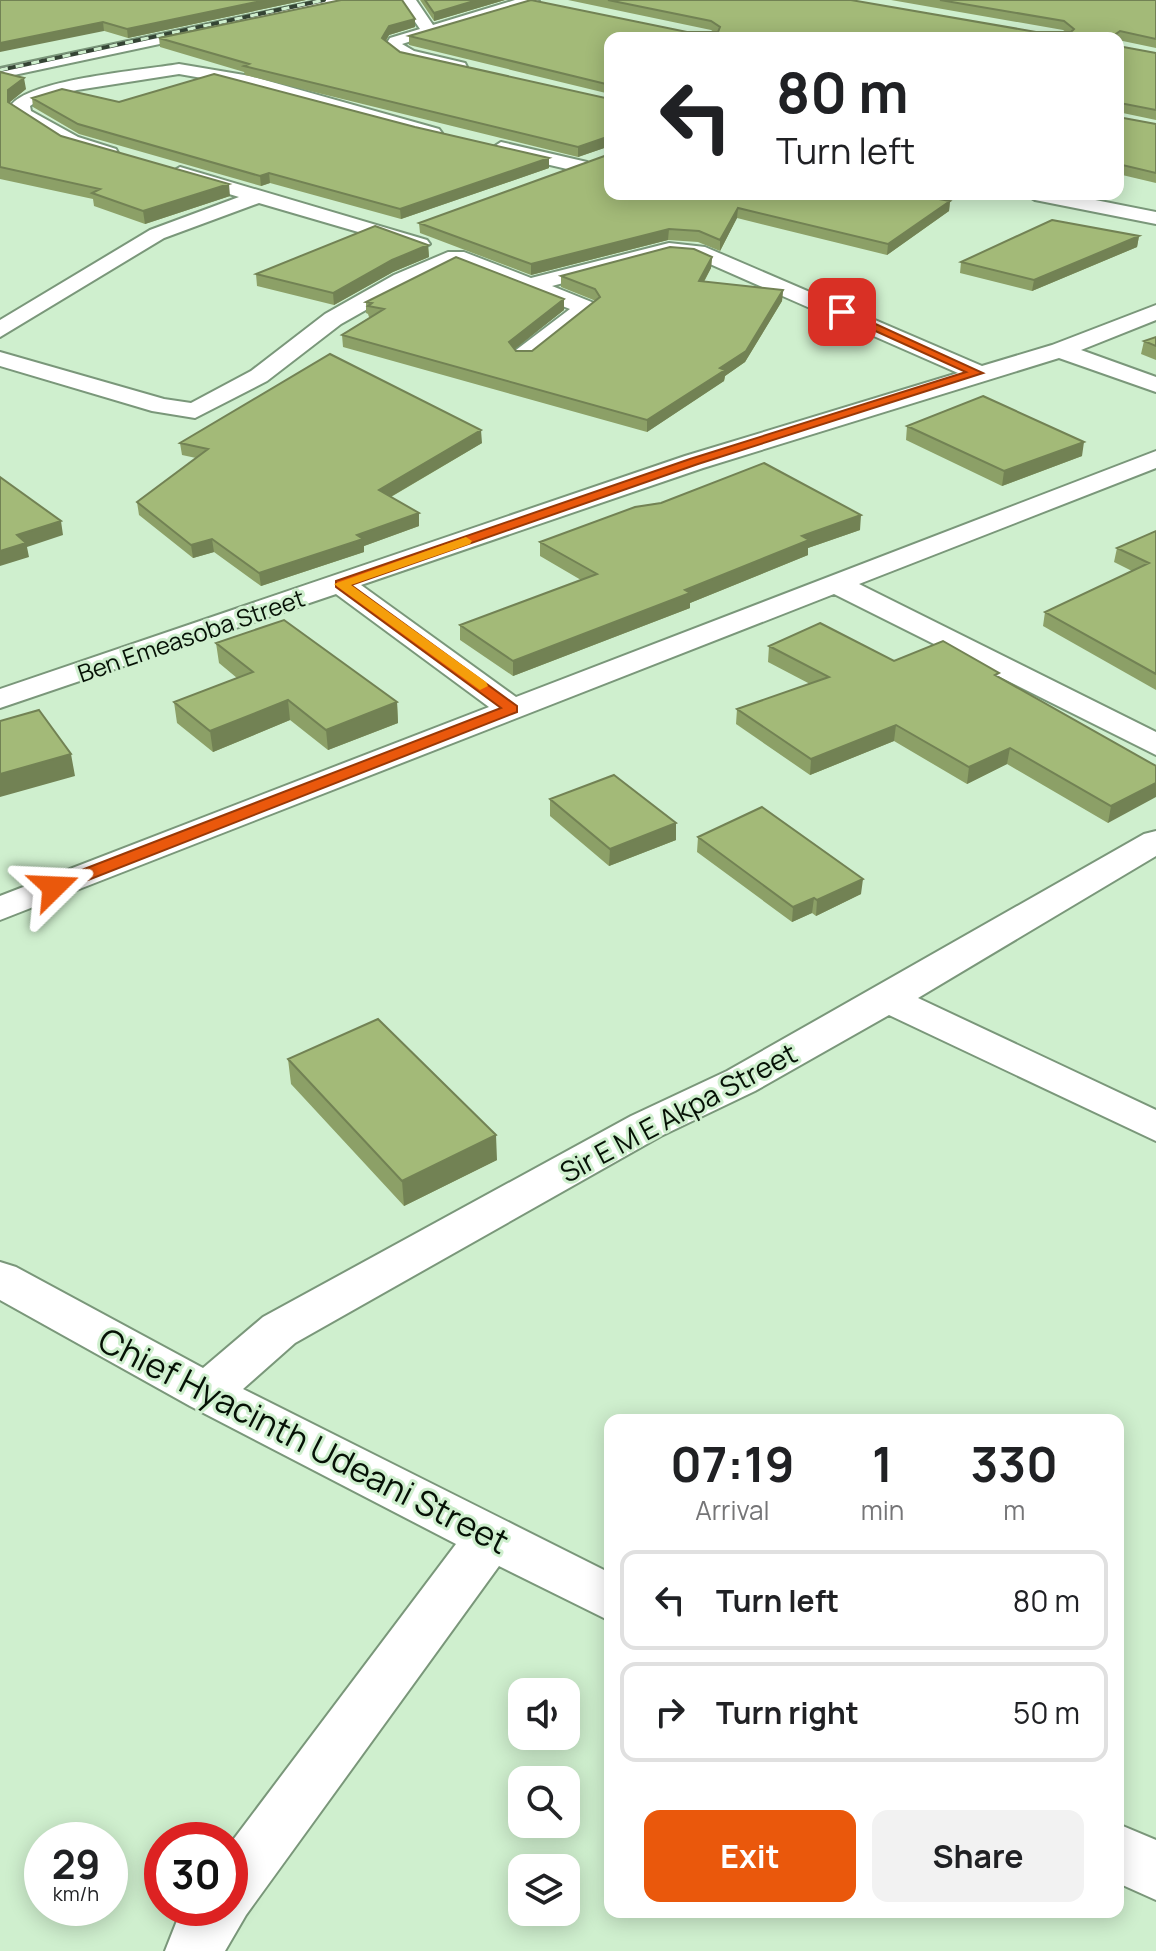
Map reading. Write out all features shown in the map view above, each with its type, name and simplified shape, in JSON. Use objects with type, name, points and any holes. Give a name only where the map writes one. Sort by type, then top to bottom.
[{"type":"street","points":[[0,73],[343,0]]},
{"type":"street","points":[[408,0],[428,29]]},
{"type":"street","points":[[470,69],[408,55],[393,46],[396,41],[428,29],[536,1]]},
{"type":"street","points":[[128,158],[71,141],[22,113],[21,104],[33,96],[76,85],[179,69],[244,80],[451,137]]},
{"type":"street","points":[[480,143],[580,166]]},
{"type":"street","points":[[550,177],[600,158]]},
{"type":"street","points":[[157,167],[391,233],[586,308],[524,355]]},
{"type":"street","points":[[0,330],[157,234],[259,196]]},
{"type":"street","points":[[1065,200],[1156,218]]},
{"type":"street","points":[[391,233],[419,223]]},
{"type":"street","points":[[530,285],[657,251],[698,251],[977,373]]},
{"type":"street","points":[[0,359],[161,406],[195,411],[259,376],[333,319],[402,280],[456,257]]},
{"type":"street","points":[[0,309],[25,314]]},
{"type":"street","name":"Ben Emeasoba Street","points":[[0,699],[694,462],[1060,350],[1156,312]]},
{"type":"street","points":[[1060,350],[1156,385]]},
{"type":"street","points":[[0,909],[1156,459]]},
{"type":"street","points":[[341,584],[512,709]]},
{"type":"street","points":[[836,584],[1156,745]]},
{"type":"street","name":"Sir E M E Akpa Street","points":[[207,1393],[279,1330],[646,1126],[741,1081],[888,999],[1156,841]]},
{"type":"street","points":[[888,999],[1156,1127]]},
{"type":"street","name":"Chief Hyacinth Udeani Street","points":[[0,1279],[207,1393],[604,1595]]},
{"type":"street","points":[[248,1868],[491,1537]]},
{"type":"street","points":[[1124,1855],[1156,1871]]},
{"type":"street","points":[[195,1951],[205,1926]]},
{"type":"building","points":[[0,0],[266,0],[127,29],[103,22],[0,43]]},
{"type":"building","points":[[341,0],[402,0],[415,19],[389,26],[382,38],[400,52],[604,98],[604,138],[578,147],[244,66],[249,64],[159,38]]},
{"type":"building","points":[[425,0],[477,0],[434,13]]},
{"type":"building","points":[[531,0],[687,32],[604,32],[604,84],[409,36]]},
{"type":"building","points":[[608,0],[851,0],[1036,32],[718,32],[720,27],[711,21]]},
{"type":"building","points":[[940,0],[1156,0],[1156,39],[1120,31],[1071,32],[1074,29],[1064,21]]},
{"type":"building","points":[[1124,47],[1156,53],[1156,110],[1124,104]]},
{"type":"building","points":[[0,72],[24,78],[8,90],[8,102],[61,136],[229,184],[143,211],[92,193],[100,189],[0,167]]},
{"type":"building","points":[[214,74],[415,127],[549,158],[400,209],[269,173],[260,176],[78,124],[32,98],[62,89],[119,102]]},
{"type":"building","points":[[1124,118],[1156,124],[1156,173],[1124,165]]},
{"type":"building","points":[[604,156],[604,200],[950,201],[888,244],[738,208],[720,240],[699,231],[669,229],[531,264],[419,223]]},
{"type":"building","points":[[1052,220],[1139,236],[1034,280],[961,262]]},
{"type":"building","points":[[375,226],[428,245],[392,260],[333,293],[256,274]]},
{"type":"building","points":[[670,247],[694,249],[712,257],[699,281],[783,290],[746,351],[720,368],[725,370],[647,420],[342,335],[384,309],[368,306],[372,303],[366,302],[456,257],[564,299],[509,342],[516,351],[532,351],[600,297],[595,289],[561,276]]},
{"type":"building","points":[[1156,337],[1156,346],[1144,341]]},
{"type":"building","points":[[330,354],[481,430],[379,490],[419,513],[357,535],[363,539],[259,573],[212,539],[191,545],[137,502],[208,449],[180,443]]},
{"type":"building","points":[[983,396],[1084,442],[1004,471],[907,426]]},
{"type":"building","points":[[764,463],[861,515],[802,536],[809,540],[685,590],[690,593],[513,661],[460,625],[597,574],[540,542],[635,507],[661,503]]},
{"type":"building","points":[[0,477],[61,521],[17,535],[26,543],[0,551]]},
{"type":"building","points":[[1156,531],[1156,674],[1045,612],[1149,563],[1117,548]]},
{"type":"building","points":[[284,620],[397,702],[326,730],[288,700],[210,731],[174,702],[253,672],[216,643]]},
{"type":"building","points":[[820,623],[894,661],[943,641],[999,673],[995,675],[1156,766],[1156,783],[1111,806],[1010,748],[969,767],[896,725],[811,759],[737,709],[829,677],[769,646]]},
{"type":"building","points":[[39,710],[71,754],[0,774],[0,721]]},
{"type":"building","points":[[614,775],[676,823],[610,849],[550,799]]},
{"type":"building","points":[[762,807],[863,879],[817,900],[814,898],[793,907],[698,837]]},
{"type":"building","points":[[378,1019],[496,1135],[402,1181],[288,1059]]},
{"type":"railway","points":[[0,70],[324,0]]},
{"type":"slow traffic","points":[[466,541],[341,584],[480,686]]},
{"type":"route","points":[[54,887],[455,734],[512,709],[341,584],[694,462],[977,373],[842,312]]}]
